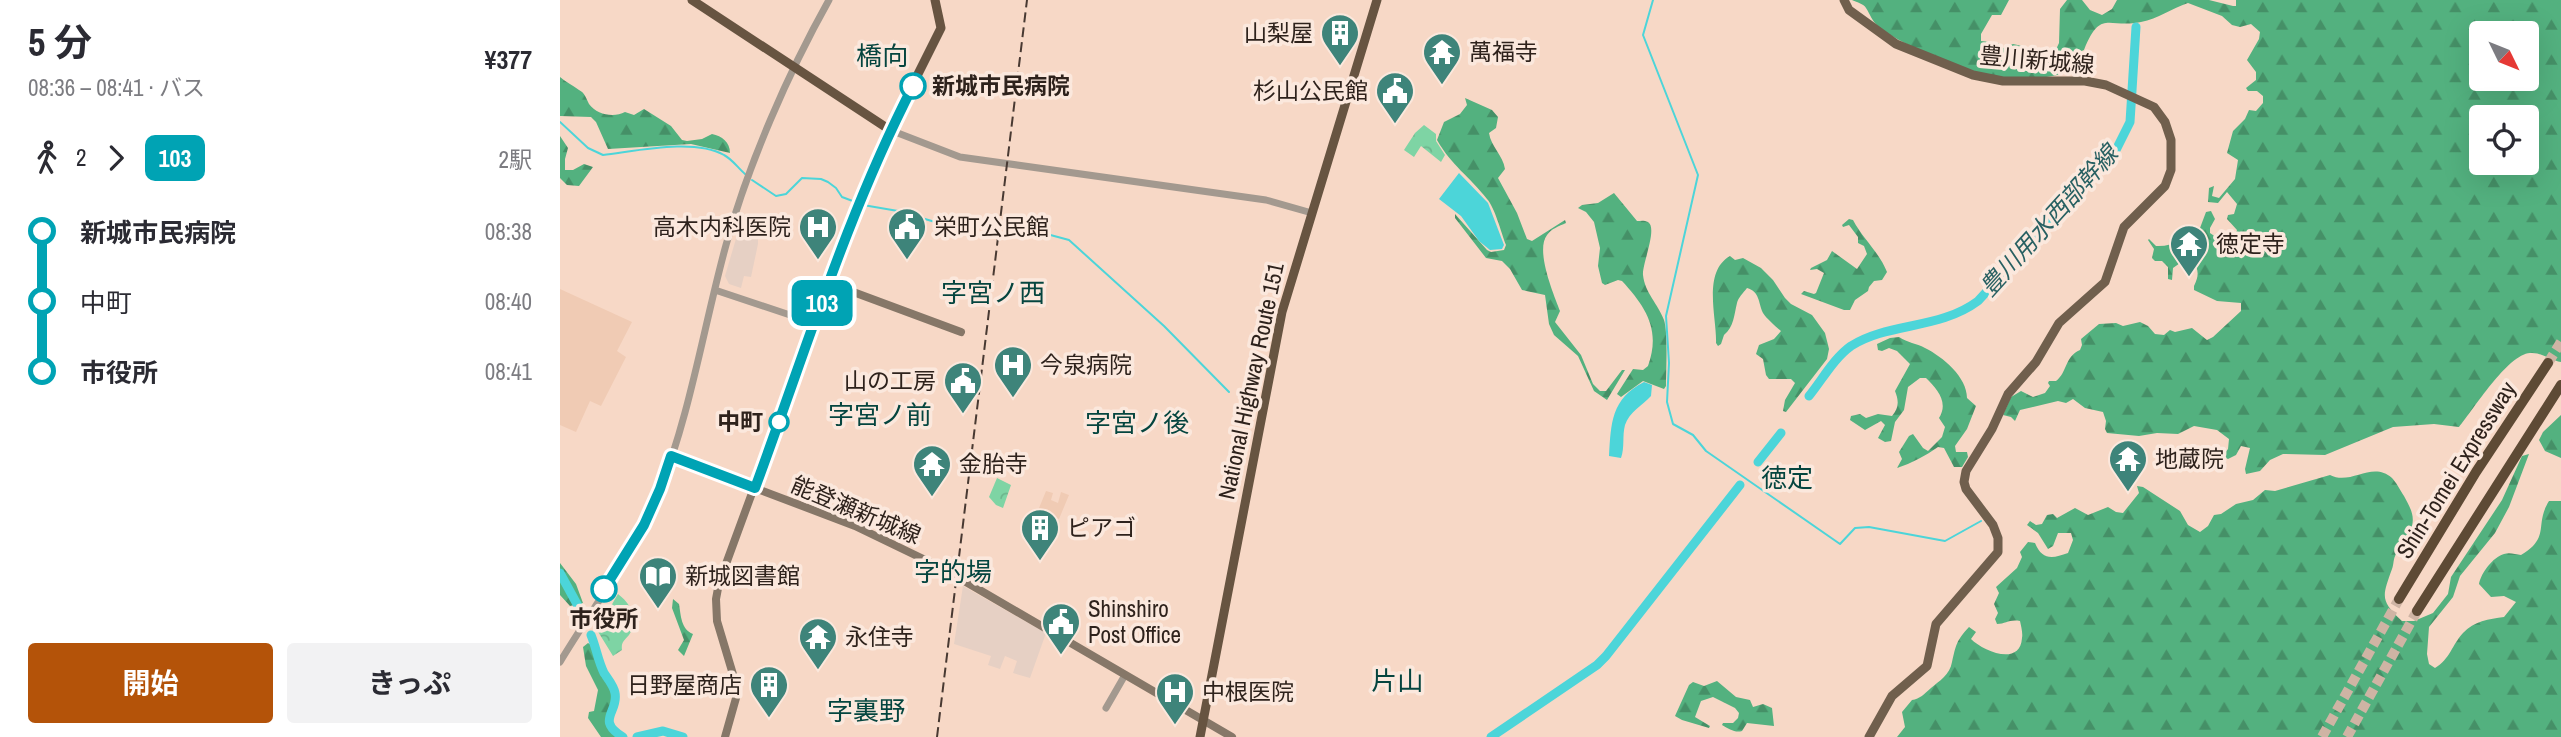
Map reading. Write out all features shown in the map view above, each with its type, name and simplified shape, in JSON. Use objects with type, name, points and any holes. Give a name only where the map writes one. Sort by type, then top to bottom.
[{"type":"highway","points":[[692,0],[890,130],[942,29],[935,0]]},
{"type":"highway","name":"National Highway Route 151","points":[[1200,737],[1276,339],[1377,0]]},
{"type":"highway","name":"Shin-Tomei Expressway","points":[[2399,599],[2476,472],[2548,363]]},
{"type":"highway","name":"Shin-Tomei Expressway","points":[[2417,611],[2561,385]]},
{"type":"main road","name":"豊川新城線","points":[[1844,0],[1849,10],[1896,44],[1973,75],[2003,81],[2095,83],[2154,107],[2168,128],[2173,145],[2168,178],[2156,197],[2124,227],[2105,282],[2059,323],[2036,362],[2008,394],[1990,433],[1974,455],[1966,471],[1965,486],[1993,525],[1998,538],[1998,552],[1936,624],[1927,666],[1892,696],[1869,737]]},
{"type":"main road","points":[[755,488],[829,283],[961,332]]},
{"type":"main road","name":"能登瀬新城線","points":[[725,737],[738,691],[717,621],[716,599],[723,571],[755,488],[855,526],[942,568],[1232,737]]},
{"type":"street","points":[[560,662],[644,525],[660,489],[736,214],[795,67],[829,0]]},
{"type":"street","points":[[829,283],[890,130],[960,157],[1266,200],[1312,214]]},
{"type":"street","points":[[715,290],[814,323]]},
{"type":"street","points":[[671,456],[755,488]]},
{"type":"street","points":[[1105,708],[1125,675]]},
{"type":"shaded area","points":[[743,215],[758,220],[758,244],[751,277],[744,276],[741,288],[729,284],[725,276]]},
{"type":"shaded area","points":[[560,289],[632,322],[617,351],[626,357],[601,406],[590,401],[576,432],[560,425]]},
{"type":"shaded area","points":[[1046,491],[1053,493],[1051,500],[1058,503],[1061,492],[1069,495],[1059,519],[1037,513]]},
{"type":"shaded area","points":[[963,586],[1046,633],[1030,678],[1013,673],[1017,661],[1005,656],[1000,669],[988,665],[991,656],[954,644]]},
{"type":"green space","points":[[1852,0],[2009,0],[2001,15],[1992,15],[1981,34],[1981,41],[1998,43],[2003,48],[2013,44],[2036,49],[2037,54],[2045,60],[2052,58],[2059,43],[2060,9],[2067,0],[2082,0],[2090,10],[2102,15],[2112,9],[2117,0],[2209,0],[2236,6],[2236,0],[2561,0],[2561,362],[2534,353],[2521,356],[2502,372],[2459,427],[2434,424],[2393,427],[2325,455],[2283,454],[2270,460],[2260,471],[2246,474],[2250,448],[2241,446],[2236,455],[2228,459],[2224,457],[2229,439],[2217,430],[2194,426],[2178,434],[2139,436],[2107,433],[2103,412],[2085,408],[2073,399],[2066,403],[2058,401],[2020,410],[2015,421],[2003,415],[2011,397],[2021,391],[2033,397],[2045,393],[2050,386],[2049,381],[2060,378],[2071,356],[2080,350],[2081,339],[2099,324],[2116,323],[2123,326],[2140,322],[2155,334],[2164,335],[2170,330],[2175,332],[2192,328],[2207,340],[2241,311],[2241,303],[2217,301],[2194,290],[2198,273],[2193,260],[2183,261],[2173,268],[2172,280],[2168,279],[2168,267],[2162,261],[2152,258],[2154,249],[2148,240],[2156,246],[2179,241],[2200,228],[2206,212],[2211,211],[2215,219],[2210,233],[2226,244],[2233,242],[2237,230],[2227,219],[2228,215],[2234,214],[2237,204],[2227,192],[2218,203],[2208,202],[2209,188],[2214,186],[2212,196],[2219,198],[2235,179],[2238,160],[2227,153],[2233,131],[2245,119],[2249,110],[2256,111],[2263,103],[2263,96],[2246,88],[2256,80],[2256,72],[2247,60],[2260,32],[2251,24],[2240,27],[2232,25],[2222,16],[2188,3],[2147,21],[2101,25],[2095,29],[2084,50],[2076,55],[2062,73],[2040,78],[2013,79],[1976,72],[1913,47],[1878,26],[1862,4]]},
{"type":"green space","points":[[560,77],[583,93],[592,108],[601,113],[616,115],[625,112],[634,115],[644,109],[671,126],[682,140],[716,135],[727,143],[730,153],[691,144],[608,149],[591,117],[560,116]]},
{"type":"green space","points":[[1465,98],[1492,110],[1498,117],[1496,128],[1489,133],[1505,169],[1498,178],[1517,213],[1527,239],[1532,241],[1565,220],[1566,223],[1549,233],[1543,251],[1547,273],[1560,311],[1555,322],[1581,355],[1593,384],[1600,391],[1606,391],[1622,370],[1625,370],[1607,400],[1594,391],[1578,356],[1554,335],[1549,324],[1545,295],[1522,290],[1510,269],[1502,261],[1486,258],[1455,218],[1455,214],[1487,250],[1504,250],[1506,245],[1490,203],[1437,140],[1444,122],[1460,114],[1467,105]]},
{"type":"green space","points":[[1424,125],[1436,134],[1436,141],[1445,155],[1441,162],[1421,146],[1414,157],[1404,150]]},
{"type":"green space","points":[[560,136],[568,148],[565,170],[573,170],[584,164],[593,167],[579,186],[567,185],[560,178]]},
{"type":"green space","points":[[1614,193],[1637,221],[1647,221],[1651,226],[1643,275],[1646,287],[1664,320],[1666,342],[1664,389],[1643,381],[1621,397],[1617,394],[1633,369],[1643,370],[1648,366],[1652,353],[1652,330],[1638,300],[1622,281],[1605,285],[1602,283],[1598,266],[1600,248],[1594,222],[1586,212],[1578,208],[1598,203]]},
{"type":"green space","points":[[1849,219],[1853,220],[1887,272],[1882,280],[1874,281],[1868,291],[1855,300],[1850,310],[1844,310],[1801,294],[1804,291],[1816,293],[1824,273],[1817,269],[1810,270],[1827,260],[1832,251],[1857,269],[1867,254],[1849,225],[1843,227]]},
{"type":"green space","points":[[1730,256],[1735,260],[1743,258],[1761,268],[1785,298],[1812,315],[1825,333],[1829,349],[1827,359],[1786,412],[1783,411],[1785,400],[1795,383],[1791,379],[1769,379],[1763,359],[1756,354],[1759,345],[1774,339],[1781,331],[1763,313],[1756,295],[1751,290],[1747,288],[1740,297],[1730,328],[1721,344],[1718,346],[1716,343],[1714,284],[1721,263]]},
{"type":"green space","points":[[1899,337],[1925,348],[1946,362],[1963,383],[1967,398],[1976,406],[1967,429],[1955,446],[1956,452],[1967,452],[1968,457],[1962,467],[1954,467],[1944,448],[1938,447],[1897,468],[1902,459],[1899,452],[1909,436],[1913,434],[1928,451],[1942,437],[1945,427],[1939,418],[1942,401],[1938,391],[1926,378],[1920,378],[1908,387],[1904,410],[1895,422],[1891,441],[1885,442],[1878,438],[1885,425],[1881,421],[1865,430],[1850,420],[1851,416],[1860,414],[1866,418],[1878,414],[1892,416],[1896,410],[1898,404],[1895,391],[1910,364],[1897,351],[1889,348],[1878,350],[1877,344]]},
{"type":"green space","points":[[2561,415],[2561,458],[2545,451],[2539,440],[2543,432]]},
{"type":"green space","points":[[2529,454],[2509,507],[2495,533],[2460,576],[2453,597],[2429,627],[2427,654],[2429,664],[2435,668],[2467,629],[2482,621],[2504,617],[2516,602],[2504,596],[2491,597],[2479,584],[2482,575],[2500,556],[2508,553],[2521,555],[2530,548],[2539,536],[2549,501],[2561,501],[2561,737],[1897,737],[1905,727],[1902,712],[1912,700],[1922,696],[1947,674],[1957,643],[1969,627],[1976,632],[1971,639],[1992,652],[2008,654],[2020,647],[2020,621],[1997,624],[1995,619],[1998,613],[1994,604],[1999,593],[1996,587],[2017,568],[2022,557],[2020,552],[2028,542],[2035,543],[2041,553],[2052,557],[2068,553],[2073,540],[2071,533],[2058,533],[2053,546],[2048,549],[2038,533],[2027,525],[2030,521],[2036,525],[2042,524],[2047,515],[2053,514],[2057,518],[2075,508],[2088,515],[2108,507],[2123,513],[2139,493],[2137,486],[2143,487],[2180,511],[2188,525],[2200,532],[2208,526],[2214,515],[2221,514],[2236,504],[2253,500],[2265,490],[2275,491],[2330,475],[2346,478],[2377,471],[2392,478],[2410,507],[2413,518],[2410,533],[2394,558],[2385,598],[2402,621],[2414,621],[2433,613],[2448,594],[2451,577],[2502,500],[2522,456]]},
{"type":"green space","points":[[997,478],[1011,485],[1003,508],[989,497]]},
{"type":"green space","points":[[560,563],[576,584],[583,603],[570,606],[560,595]]},
{"type":"green space","points":[[618,594],[630,607],[634,623],[622,643],[622,650],[613,656],[597,630]]},
{"type":"green space","points":[[673,599],[679,604],[684,625],[693,634],[684,656],[678,650],[684,640],[672,608]]},
{"type":"green space","points":[[588,643],[593,646],[614,690],[608,718],[617,737],[601,737],[588,718],[589,712],[594,711],[598,690],[586,666],[583,647]]},
{"type":"green space","points":[[1717,681],[1736,697],[1750,700],[1753,707],[1763,704],[1772,708],[1774,726],[1747,723],[1742,731],[1730,729],[1722,725],[1723,723],[1733,723],[1739,713],[1735,708],[1713,697],[1701,701],[1695,717],[1710,726],[1709,728],[1675,716],[1689,685],[1693,682],[1704,686]]},
{"type":"water","points":[[1459,173],[1488,203],[1504,245],[1502,249],[1490,250],[1479,241],[1461,216],[1439,199]]},
{"type":"water","points":[[1644,382],[1652,385],[1651,396],[1627,420],[1621,458],[1609,456],[1612,423],[1619,404]]},
{"type":"waterway","points":[[1653,0],[1643,35],[1698,175],[1666,316],[1669,363],[1667,402],[1673,424],[1693,435],[1706,451],[1840,544],[1855,528],[1869,527],[1945,541],[1981,521]]},
{"type":"waterway","name":"豊川用水西部幹線","points":[[1809,396],[1851,346],[1881,333],[1947,317],[1978,301],[2115,152],[2130,122],[2136,27]]},
{"type":"waterway","points":[[560,122],[588,148],[603,155],[665,147],[697,147],[724,155],[745,174]]},
{"type":"waterway","points":[[752,180],[776,196],[786,194],[802,178],[821,179],[836,188],[842,197],[858,203]]},
{"type":"waterway","points":[[863,205],[898,211],[979,235],[995,237],[1043,233],[1069,240],[1164,326],[1229,392]]},
{"type":"waterway","name":"豊川用水西部幹線","points":[[1758,462],[1781,433]]},
{"type":"waterway","name":"豊川用水西部幹線","points":[[1491,737],[1597,665],[1606,656],[1740,485]]},
{"type":"waterway","points":[[560,573],[578,606]]},
{"type":"waterway","points":[[591,635],[604,673],[615,693],[610,726],[623,737]]},
{"type":"waterway","points":[[637,737],[663,731],[683,737]]},
{"type":"tunnel","points":[[2548,363],[2561,342]]},
{"type":"tunnel","points":[[2322,737],[2399,599]]},
{"type":"tunnel","points":[[2347,737],[2417,611]]},
{"type":"railway","points":[[937,737],[1027,0]]},
{"type":"bus line","name":"103","points":[[604,589],[644,525],[671,456],[755,488],[849,229],[887,137],[913,86]]},
{"type":"place","name":"山梨屋","points":[[1340,67]]},
{"type":"place","name":"新城市民病院","points":[[913,86]]},
{"type":"place","name":"萬福寺","points":[[1442,86]]},
{"type":"place","name":"杉山公民館","points":[[1395,125]]},
{"type":"place","name":"高木内科医院","points":[[818,261]]},
{"type":"place","name":"栄町公民館","points":[[907,261]]},
{"type":"place","name":"徳定寺","points":[[2189,278]]},
{"type":"place","name":"今泉病院","points":[[1013,399]]},
{"type":"place","name":"山の工房","points":[[963,415]]},
{"type":"place","name":"中町","points":[[779,422]]},
{"type":"place","name":"地蔵院","points":[[2128,493]]},
{"type":"place","name":"金胎寺","points":[[932,498]]},
{"type":"place","name":"ピアゴ","points":[[1040,562]]},
{"type":"place","name":"市役所","points":[[604,589]]},
{"type":"place","name":"新城図書館","points":[[658,610]]},
{"type":"place","name":"Shinshiro Post Office","points":[[1061,656]]},
{"type":"place","name":"永住寺","points":[[818,671]]},
{"type":"place","name":"日野屋商店","points":[[769,719]]},
{"type":"place","name":"中根医院","points":[[1175,726]]},
{"type":"district","name":"橋向","points":[[882,56]]},
{"type":"district","name":"字宮ノ西","points":[[993,293]]},
{"type":"district","name":"字宮ノ前","points":[[880,415]]},
{"type":"district","name":"字宮ノ後","points":[[1137,423]]},
{"type":"district","name":"徳定","points":[[1787,478]]},
{"type":"district","name":"字的場","points":[[953,572]]},
{"type":"district","name":"片山","points":[[1397,681]]},
{"type":"district","name":"字裏野","points":[[866,711]]}]
